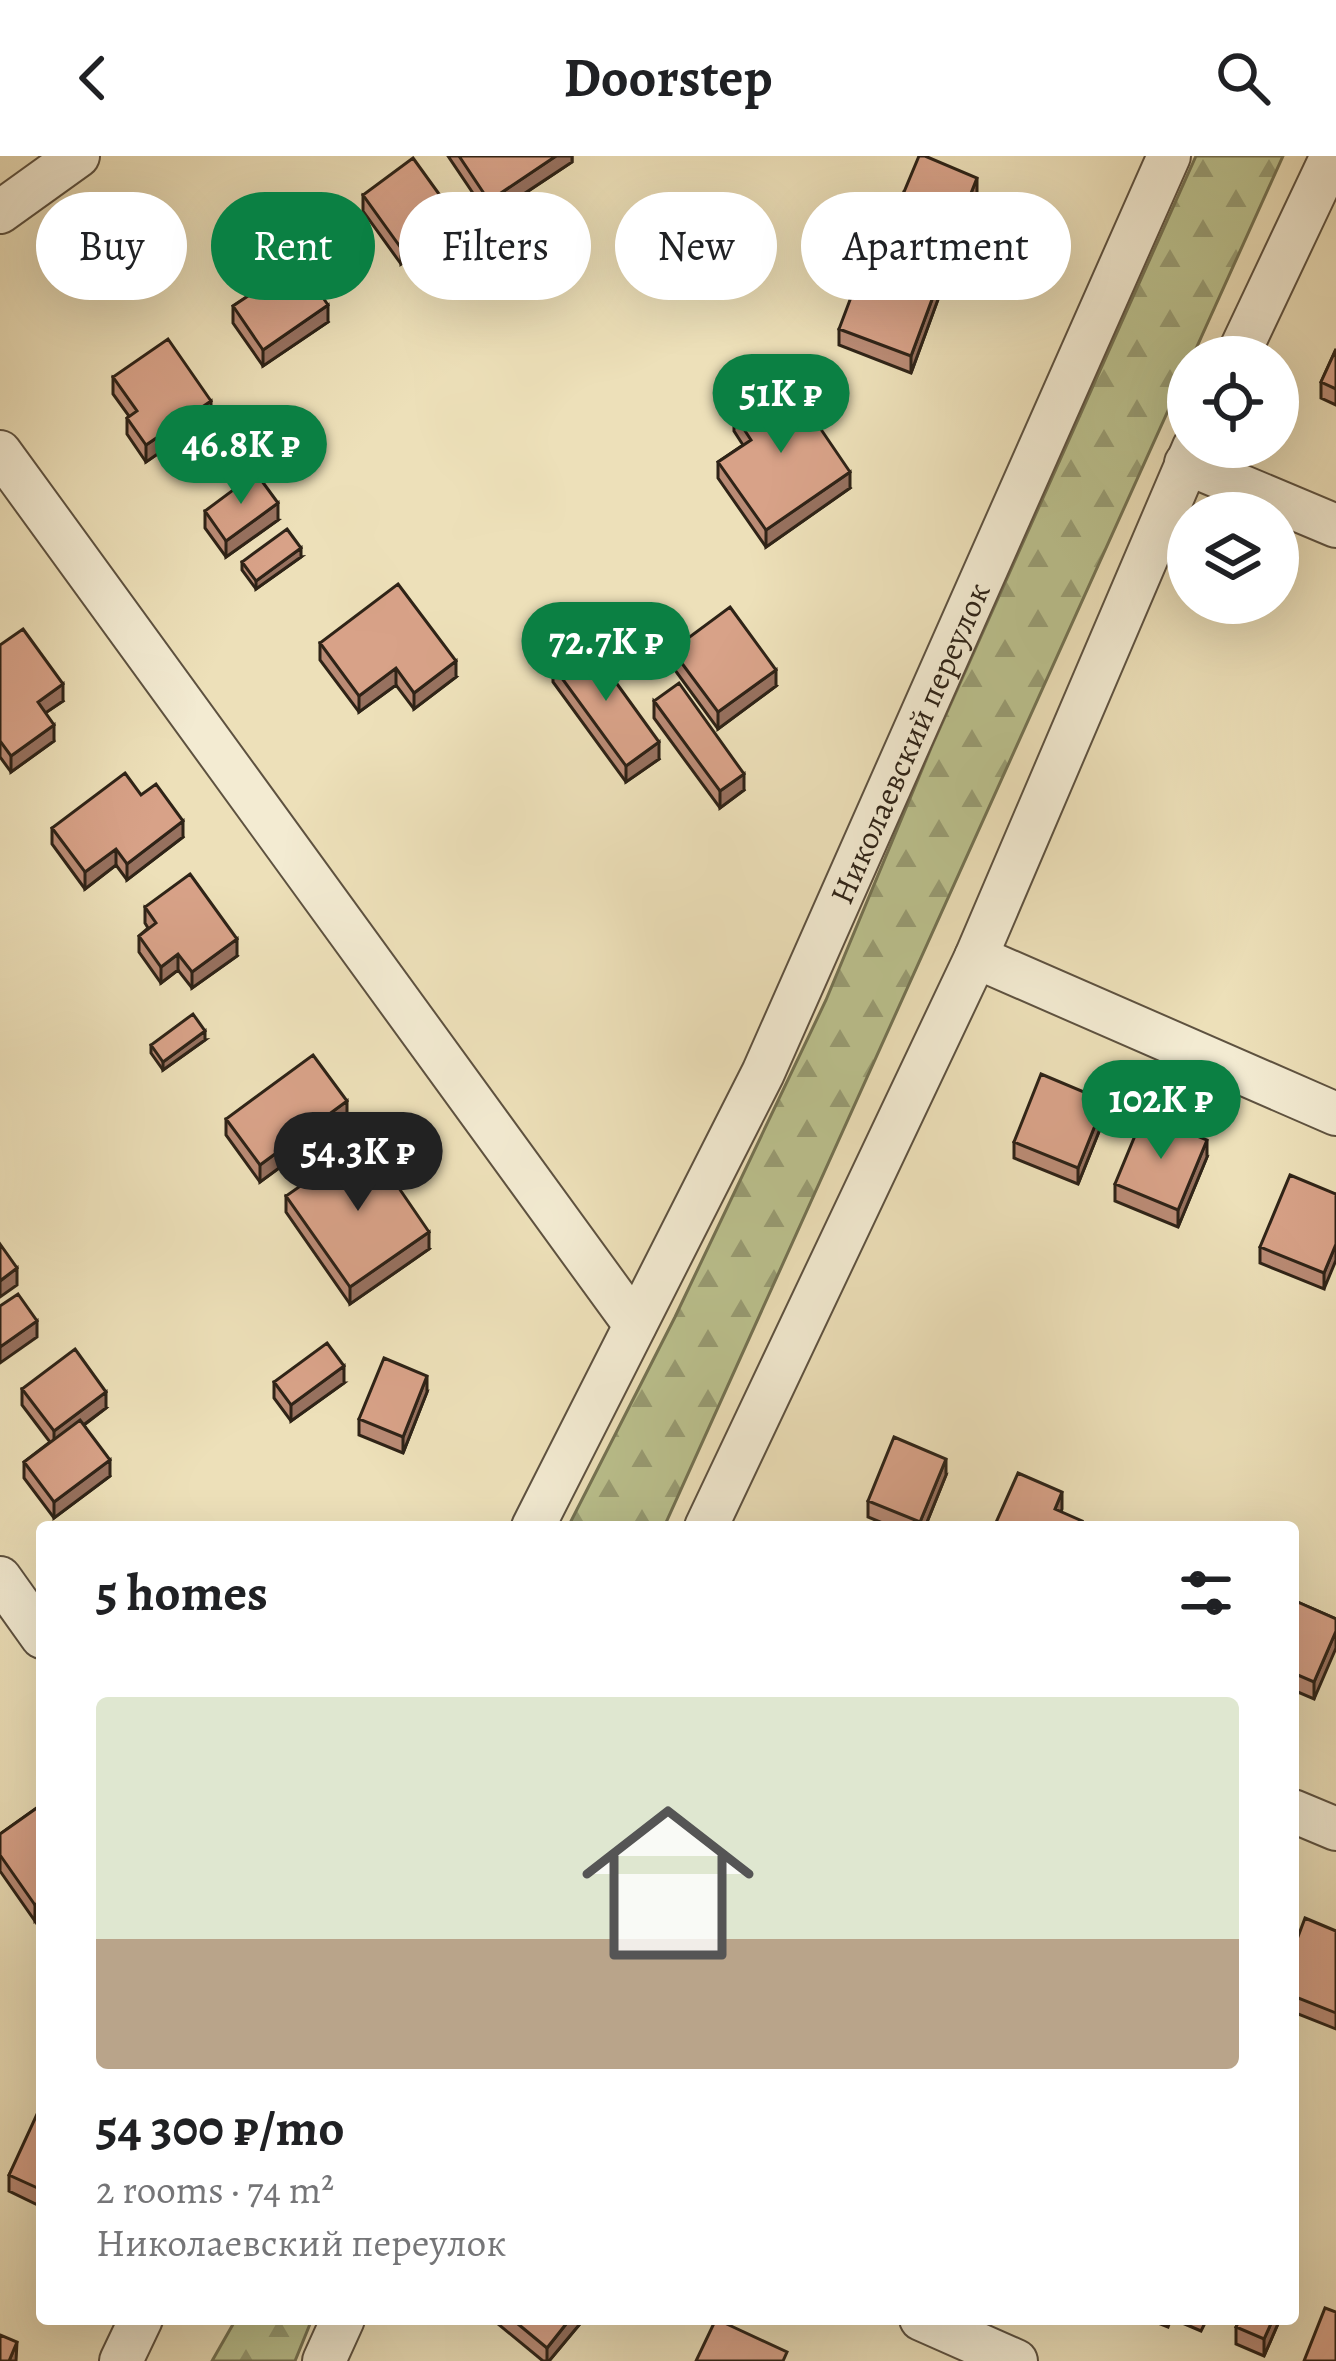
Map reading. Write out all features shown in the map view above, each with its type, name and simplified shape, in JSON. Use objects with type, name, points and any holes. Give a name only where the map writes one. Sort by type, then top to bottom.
[{"type":"street","points":[[0,212],[78,156]]},
{"type":"street","name":"Николаевский переулок","points":[[535,1521],[763,1072],[1169,156]]},
{"type":"street","points":[[1247,336],[1332,156]]},
{"type":"street","points":[[0,452],[635,1325]]},
{"type":"street","points":[[709,1521],[976,957],[1184,468]]},
{"type":"street","points":[[1217,468],[1336,526]]},
{"type":"street","points":[[976,957],[1336,1114]]},
{"type":"street","points":[[0,1578],[36,1629]]},
{"type":"street","points":[[1299,1814],[1336,1829]]},
{"type":"street","points":[[121,2361],[138,2325]]},
{"type":"street","points":[[324,2361],[340,2325]]},
{"type":"street","points":[[934,2325],[1016,2361]]},
{"type":"green space","points":[[1196,156],[1283,156],[1202,336],[1167,336],[1167,413],[667,1521],[571,1521],[675,1317],[826,1000],[931,748]]},
{"type":"green space","points":[[233,2325],[310,2325],[295,2361],[212,2361]]},
{"type":"building","points":[[459,156],[556,156],[502,192],[483,192]]},
{"type":"building","points":[[919,156],[977,178],[971,192],[904,192]]},
{"type":"building","points":[[413,158],[438,192],[399,192],[399,245],[375,212],[375,192],[367,192]]},
{"type":"building","points":[[242,300],[325,300],[328,305],[263,350],[233,306]]},
{"type":"building","points":[[850,300],[932,300],[911,356],[839,329]]},
{"type":"building","points":[[168,339],[211,401],[146,445],[127,418],[137,411],[113,377]]},
{"type":"building","points":[[1336,349],[1336,389],[1321,382]]},
{"type":"building","points":[[786,378],[850,472],[766,530],[718,462],[751,440],[734,414]]},
{"type":"building","points":[[256,473],[278,503],[226,541],[205,511]]},
{"type":"building","points":[[287,529],[301,548],[256,581],[242,562]]},
{"type":"building","points":[[398,584],[456,661],[414,693],[396,668],[359,696],[320,643]]},
{"type":"building","points":[[730,607],[776,670],[718,712],[672,650]]},
{"type":"building","points":[[23,629],[63,684],[38,702],[54,725],[11,756],[0,741],[0,645]]},
{"type":"building","points":[[586,641],[659,742],[626,766],[553,666]]},
{"type":"building","points":[[679,683],[744,774],[720,791],[654,701]]},
{"type":"building","points":[[125,773],[141,795],[156,784],[183,821],[127,864],[116,849],[85,872],[52,828]]},
{"type":"building","points":[[190,874],[237,939],[192,972],[178,954],[161,967],[139,936],[156,923],[145,907]]},
{"type":"building","points":[[193,1014],[205,1031],[163,1062],[151,1045]]},
{"type":"building","points":[[313,1055],[347,1101],[260,1165],[226,1119]]},
{"type":"building","points":[[1041,1074],[1096,1097],[1092,1109],[1100,1113],[1078,1168],[1014,1142]]},
{"type":"building","points":[[1144,1114],[1207,1140],[1178,1210],[1115,1184]]},
{"type":"building","points":[[366,1140],[429,1232],[350,1287],[286,1196]]},
{"type":"building","points":[[1290,1175],[1336,1194],[1336,1244],[1324,1273],[1260,1247]]},
{"type":"building","points":[[0,1244],[17,1268],[0,1281]]},
{"type":"building","points":[[18,1294],[37,1321],[0,1347],[0,1306]]},
{"type":"building","points":[[327,1343],[344,1366],[291,1405],[274,1382]]},
{"type":"building","points":[[75,1349],[106,1392],[54,1431],[22,1389]]},
{"type":"building","points":[[384,1358],[427,1376],[403,1437],[359,1419]]},
{"type":"building","points":[[80,1420],[110,1460],[54,1502],[24,1462]]},
{"type":"building","points":[[894,1437],[946,1459],[920,1521],[868,1501]]},
{"type":"building","points":[[1018,1473],[1062,1492],[1055,1509],[1082,1521],[997,1521]]},
{"type":"building","points":[[1299,1603],[1336,1619],[1336,1631],[1314,1682],[1299,1676]]},
{"type":"building","points":[[36,1809],[35,1905],[0,1855],[0,1834]]},
{"type":"building","points":[[1305,1918],[1336,1931],[1336,2013],[1299,1998],[1299,1934]]},
{"type":"building","points":[[36,2116],[36,2187],[9,2175]]},
{"type":"building","points":[[1325,2308],[1336,2312],[1336,2361],[1304,2361]]},
{"type":"building","points":[[519,2325],[565,2325],[547,2348]]},
{"type":"building","points":[[713,2325],[729,2325],[787,2352],[783,2361],[696,2361]]},
{"type":"building","points":[[1237,2325],[1270,2325],[1264,2339]]},
{"type":"building","points":[[0,2335],[17,2342],[9,2361],[0,2361]]}]
